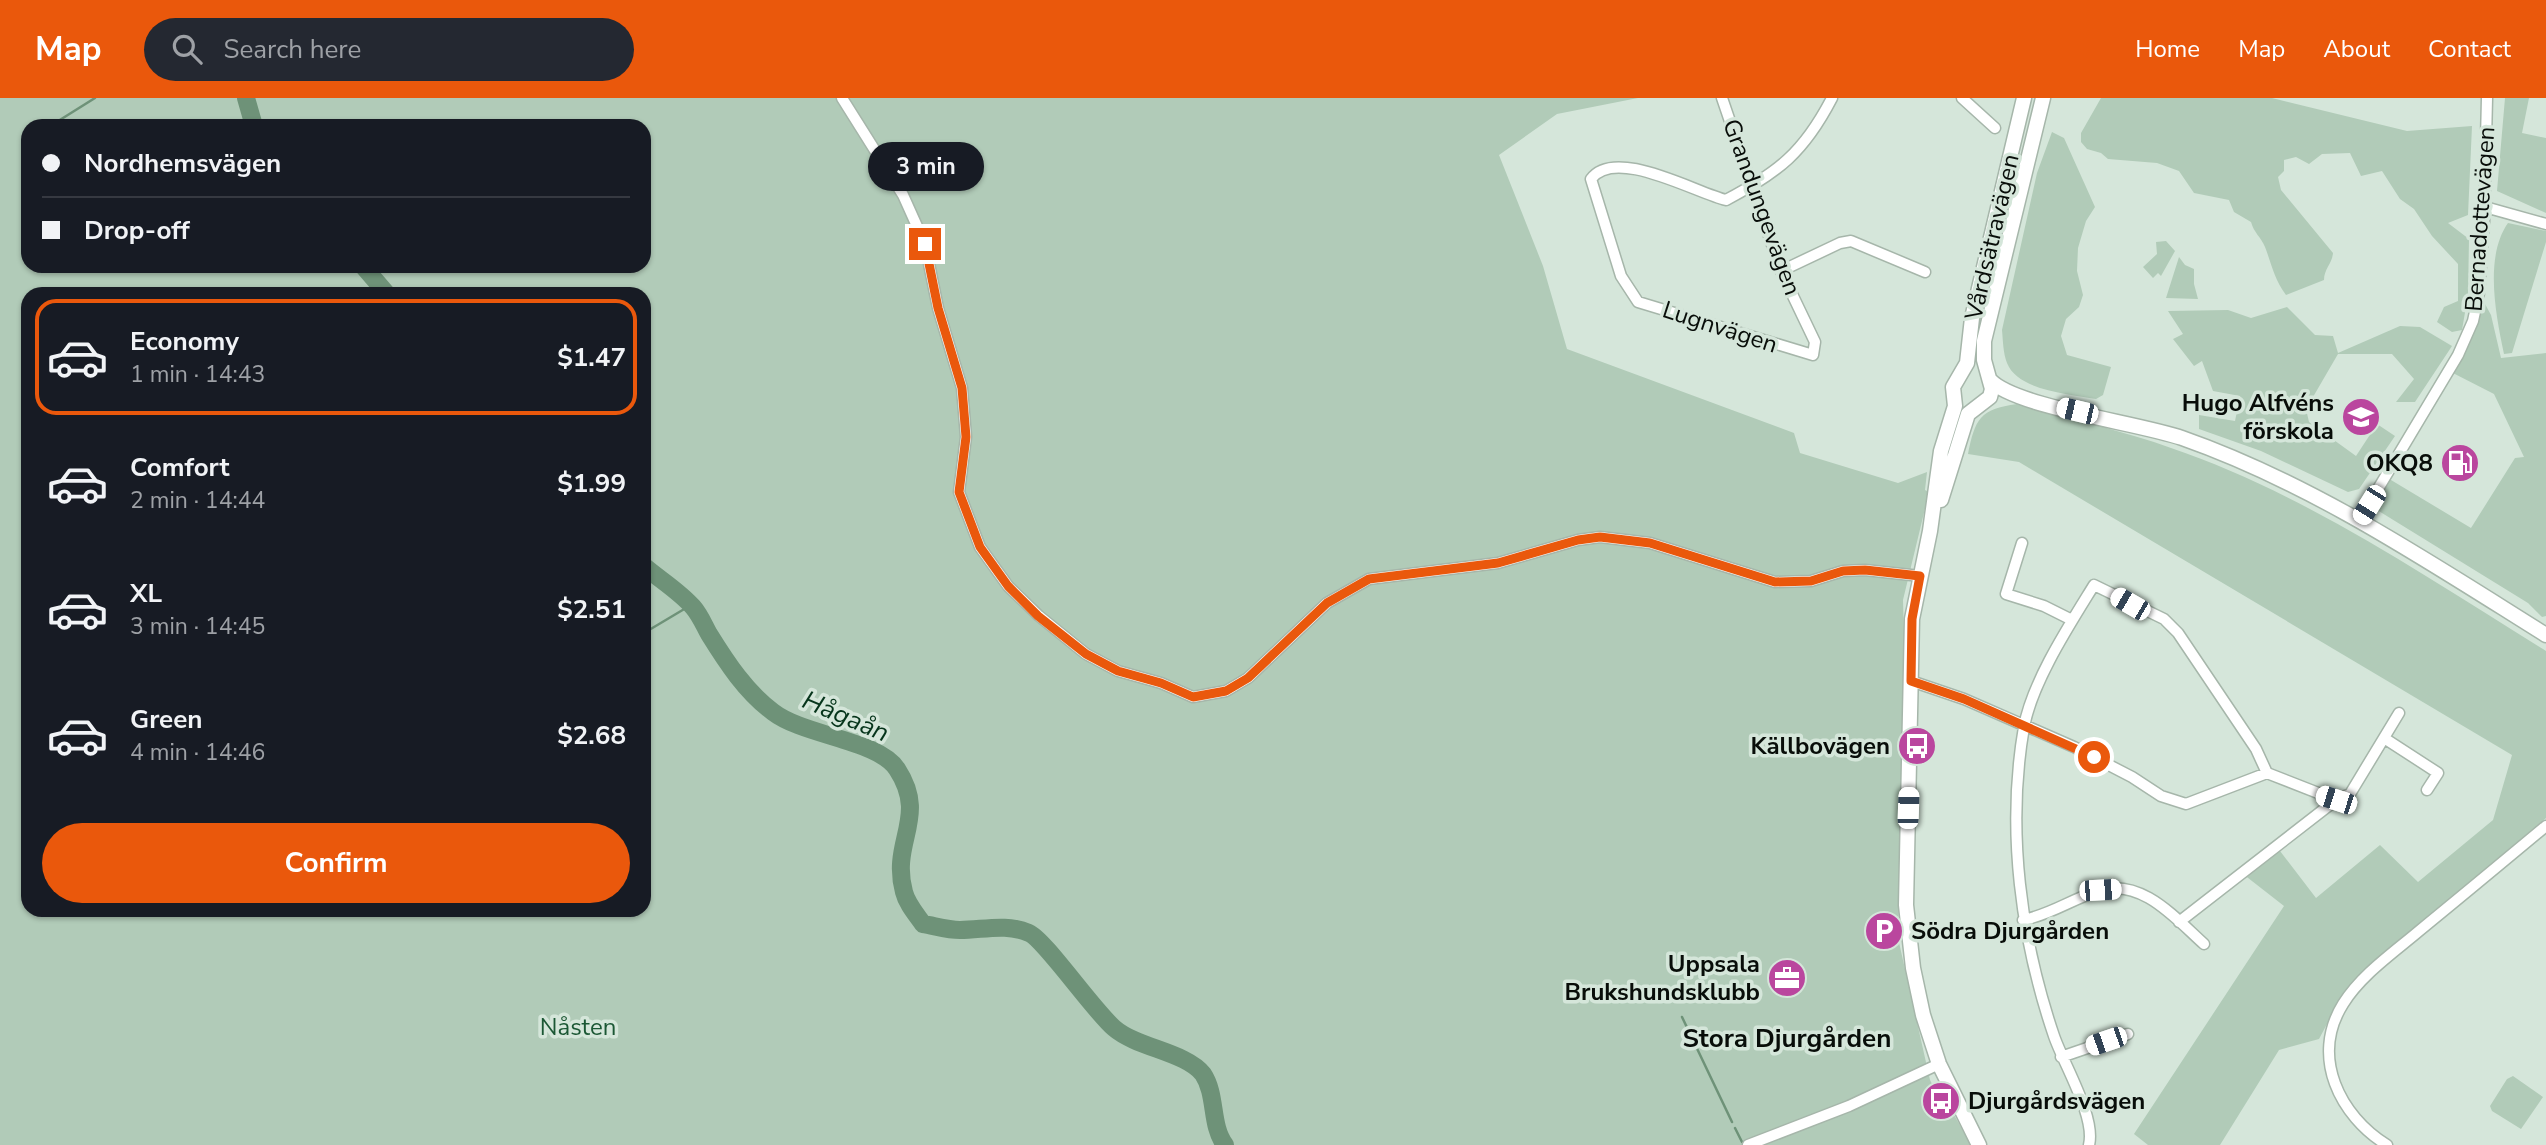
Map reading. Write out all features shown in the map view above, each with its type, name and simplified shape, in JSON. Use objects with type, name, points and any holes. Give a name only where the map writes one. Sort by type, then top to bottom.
[{"type":"street","points":[[842,98],[903,195],[925,244],[938,308],[962,388],[966,437],[959,492],[980,547],[1008,586],[1038,616],[1086,654],[1118,671],[1161,683],[1193,697],[1209,695],[1248,678],[1327,603],[1369,579],[1498,563],[1578,540],[1600,537],[1650,543],[1775,582],[1811,581],[1854,571],[1920,576]]},
{"type":"street","name":"Grandungevägen","points":[[1723,98],[1780,271],[1815,342],[1813,355]]},
{"type":"street","points":[[1753,185],[1803,147],[1832,98]]},
{"type":"street","points":[[1962,98],[1995,128]]},
{"type":"street","name":"Vårdsätravägen","points":[[1959,374],[1967,363],[1972,318],[2024,98]]},
{"type":"street","name":"Vårdsätravägen","points":[[1989,377],[1984,341],[2043,98]]},
{"type":"street","name":"Bernadottevägen","points":[[2360,519],[2468,334],[2479,293],[2485,207],[2487,98]]},
{"type":"street","name":"Lugnvägen","points":[[1753,185],[1726,200],[1706,196],[1647,171],[1613,169],[1595,174],[1591,179],[1621,276],[1630,294],[1638,302],[1813,355]]},
{"type":"street","points":[[2485,207],[2546,224]]},
{"type":"street","points":[[1780,271],[1840,243],[1851,241],[1925,272]]},
{"type":"street","points":[[1979,1145],[1938,1064],[1923,1015],[1913,968],[1906,905],[1912,619],[1930,531],[1941,451],[1955,406],[1953,387],[1959,374],[1970,369],[1989,377],[1997,387],[2024,398],[2182,438],[2360,519],[2546,635]]},
{"type":"street","points":[[1930,531],[1968,414],[1982,405],[1992,389],[1989,377]]},
{"type":"street","points":[[1954,396],[1964,406],[2024,398]]},
{"type":"street","points":[[2022,543],[2006,594],[2044,606],[2073,620]]},
{"type":"street","points":[[2089,1145],[2089,1122],[2061,1057],[2034,979],[2023,920],[2018,802],[2024,726],[2045,670],[2094,585],[2164,620],[2195,656],[2256,749],[2267,773]]},
{"type":"street","points":[[1911,681],[1964,699],[2074,747],[2133,777],[2161,796],[2186,804],[2267,773],[2336,800]]},
{"type":"street","points":[[2179,922],[2336,800],[2350,794],[2399,713]]},
{"type":"street","points":[[2384,738],[2438,773],[2427,790]]},
{"type":"street","points":[[2387,1145],[2358,1125],[2340,1097],[2332,1075],[2332,1036],[2343,1004],[2377,967],[2546,826]]},
{"type":"street","points":[[2023,920],[2040,916],[2100,890],[2129,888],[2152,900],[2204,944]]},
{"type":"street","points":[[2061,1057],[2128,1034]]},
{"type":"street","points":[[1748,1145],[1849,1106],[1938,1064]]},
{"type":"green space","name":"Nåsten","points":[[0,98],[1638,98],[1557,114],[1499,155],[1543,266],[1567,349],[1794,433],[1800,453],[1898,483],[1927,472],[1925,490],[1929,492],[1903,600],[1905,668],[1898,938],[1930,1080],[1943,1106],[1953,1113],[1971,1145],[0,1145]]},
{"type":"green space","points":[[2101,98],[2272,98],[2407,131],[2472,126],[2468,215],[2448,223],[2469,239],[2468,295],[2462,330],[2452,332],[2437,322],[2444,307],[2458,301],[2458,264],[2432,236],[2414,209],[2400,199],[2382,171],[2361,176],[2350,153],[2322,154],[2309,164],[2296,157],[2284,160],[2284,171],[2278,177],[2281,190],[2333,253],[2324,280],[2286,295],[2251,222],[2234,212],[2229,200],[2194,193],[2179,171],[2157,163],[2108,159],[2101,153],[2087,149],[2081,142],[2081,133]]},
{"type":"green space","points":[[2505,98],[2529,98],[2522,133],[2546,138],[2546,213],[2497,191]]},
{"type":"green space","points":[[2052,132],[2064,138],[2095,207],[2086,221],[2078,248],[2077,271],[2083,295],[2079,307],[2066,319],[2061,336],[2067,355],[2111,367],[2103,395],[2096,399],[2046,390],[2022,380],[2007,363],[2004,351],[2002,330],[2037,173]]},
{"type":"green space","points":[[2508,223],[2546,231],[2546,242],[2512,353],[2504,354],[2495,305],[2494,269],[2496,252]]},
{"type":"green space","points":[[2166,241],[2175,251],[2161,276],[2158,273],[2153,278],[2143,267],[2157,254],[2156,242]]},
{"type":"green space","points":[[2179,257],[2185,265],[2194,269],[2198,299],[2166,298]]},
{"type":"green space","points":[[2479,293],[2491,315],[2501,358],[2546,353],[2546,616],[2542,617],[2528,603],[2369,505],[2386,477],[2471,528],[2515,458],[2524,457],[2494,394],[2449,371]]},
{"type":"green space","points":[[2287,307],[2315,335],[2333,336],[2338,353],[2400,326],[2420,327],[2452,346],[2415,402],[2396,402],[2414,379],[2392,354],[2338,354],[2306,409],[2309,422],[2356,456],[2377,424],[2395,436],[2359,489],[2348,492],[2261,451],[2199,429],[2199,415],[2235,421],[2240,396],[2213,391],[2202,361],[2194,366],[2173,339],[2183,334],[2168,311],[2228,310],[2251,318]]},
{"type":"green space","points":[[2017,404],[2152,442],[2269,488],[2364,539],[2546,651],[2546,818],[2341,998],[2319,1039],[2279,1050],[2220,1145],[2148,1145],[2134,1134],[2284,906],[2243,874],[2277,847],[2316,898],[2380,845],[2418,882],[2493,820],[2512,755],[2019,462],[1968,454],[1973,432],[1981,418],[1995,409]]},
{"type":"green space","points":[[2513,1076],[2543,1097],[2521,1129],[2492,1111],[2490,1106],[2507,1079]]},
{"type":"waterway","points":[[61,119],[95,98]]},
{"type":"waterway","name":"Hågaån","points":[[246,98],[252,119]]},
{"type":"waterway","name":"Hågaån","points":[[369,273],[381,287]]},
{"type":"waterway","name":"Hågaån","points":[[651,571],[693,607],[738,676],[773,712],[803,727],[874,751],[897,769],[906,786],[910,802],[902,858],[904,892],[923,924],[955,930],[1012,928],[1036,938],[1114,1028],[1135,1041],[1185,1060],[1203,1074],[1210,1091],[1217,1128],[1225,1145]]},
{"type":"waterway","points":[[651,629],[691,605]]},
{"type":"waterway","points":[[1682,1017],[1732,1122]]},
{"type":"waterway","points":[[1735,1128],[1742,1142]]},
{"type":"place","name":"Hugo Alfvéns förskola","points":[[2361,417]]},
{"type":"place","name":"OKQ8","points":[[2460,463]]},
{"type":"place","name":"Källbovägen","points":[[1917,746]]},
{"type":"place","name":"Södra Djurgården","points":[[1884,931]]},
{"type":"place","name":"Uppsala Brukshundsklubb","points":[[1787,978]]},
{"type":"place","name":"Djurgårdsvägen","points":[[1941,1101]]},
{"type":"district","name":"Stora Djurgården","points":[[1787,1038]]},
{"type":"route","points":[[925,244],[938,308],[962,388],[966,414],[959,492],[963,509],[980,547],[1008,586],[1038,616],[1086,654],[1118,671],[1161,683],[1193,697],[1226,691],[1248,678],[1327,603],[1369,579],[1436,573],[1498,563],[1578,540],[1600,537],[1668,547],[1775,582],[1811,581],[1843,571],[1865,570],[1920,576],[1912,619],[1911,681],[1964,699],[2094,757]]}]
